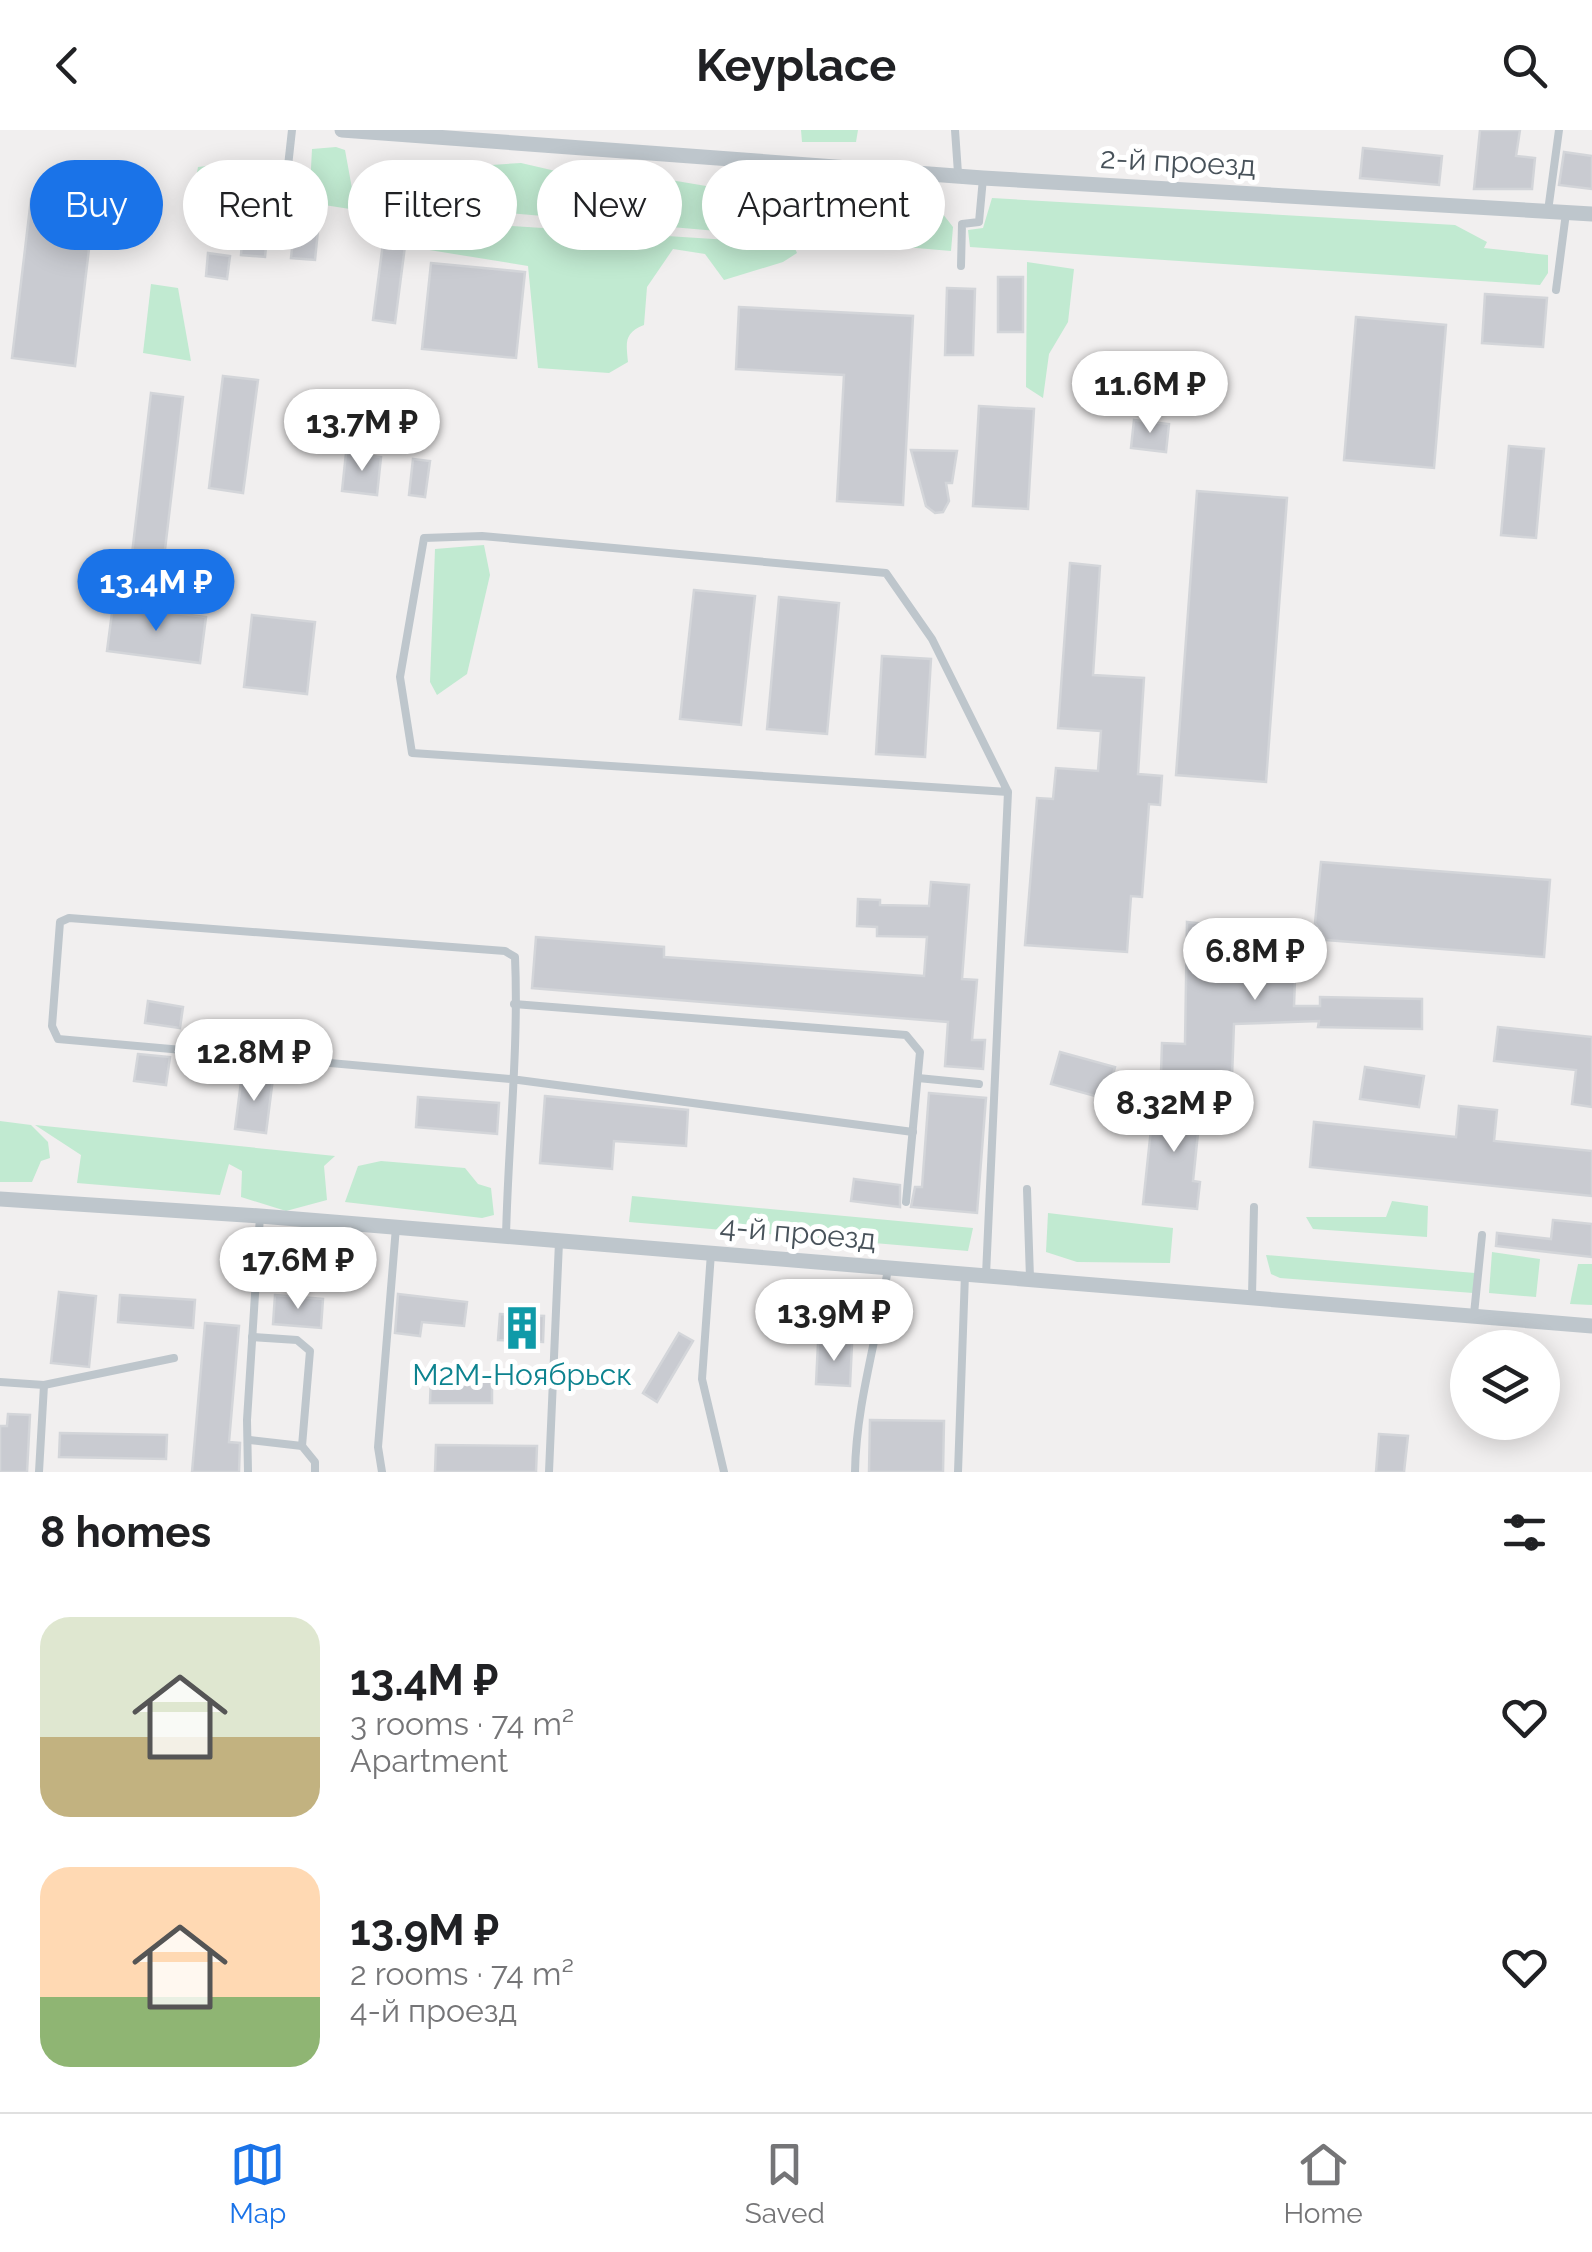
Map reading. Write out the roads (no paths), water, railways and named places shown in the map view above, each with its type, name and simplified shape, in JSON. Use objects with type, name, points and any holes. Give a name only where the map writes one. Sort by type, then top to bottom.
[{"type":"street","name":"2-й проезд","points":[[342,130],[958,173],[983,178],[1592,214]]},
{"type":"street","name":"4-й проезд","points":[[0,1198],[1592,1326]]},
{"type":"lane","points":[[289,160],[292,130]]},
{"type":"lane","points":[[954,130],[958,173]]},
{"type":"lane","points":[[1548,211],[1558,130]]},
{"type":"lane","points":[[961,266],[962,224],[979,222],[983,178]]},
{"type":"lane","points":[[1556,290],[1566,212]]},
{"type":"lane","points":[[986,1275],[1008,792],[932,638],[886,573],[482,536],[424,538],[400,678],[412,753],[1008,792]]},
{"type":"lane","points":[[506,1236],[512,1079],[515,957],[506,951],[69,918],[56,929],[52,1026],[58,1039],[512,1079],[913,1132]]},
{"type":"lane","points":[[514,1004],[906,1035],[920,1052],[906,1202]]},
{"type":"lane","points":[[918,1078],[979,1084]]},
{"type":"lane","points":[[1026,1189],[1030,1278]]},
{"type":"lane","points":[[1252,1296],[1254,1207]]},
{"type":"lane","points":[[248,1472],[247,1420],[260,1216]]},
{"type":"lane","points":[[382,1472],[378,1447],[396,1227]]},
{"type":"lane","points":[[1474,1314],[1482,1236]]},
{"type":"lane","points":[[549,1472],[560,1241]]},
{"type":"lane","points":[[711,1253],[702,1379],[724,1472]]},
{"type":"lane","points":[[855,1472],[857,1422],[878,1340],[888,1268]]},
{"type":"lane","points":[[958,1472],[966,1274]]},
{"type":"lane","points":[[252,1337],[296,1340],[310,1350],[302,1446],[315,1462],[315,1472]]},
{"type":"lane","points":[[0,1382],[44,1385],[174,1358]]},
{"type":"lane","points":[[39,1472],[44,1385]]},
{"type":"lane","points":[[250,1440],[302,1446]]},
{"type":"place","name":"М2М-Ноябрьск","points":[[522,1328]]}]
